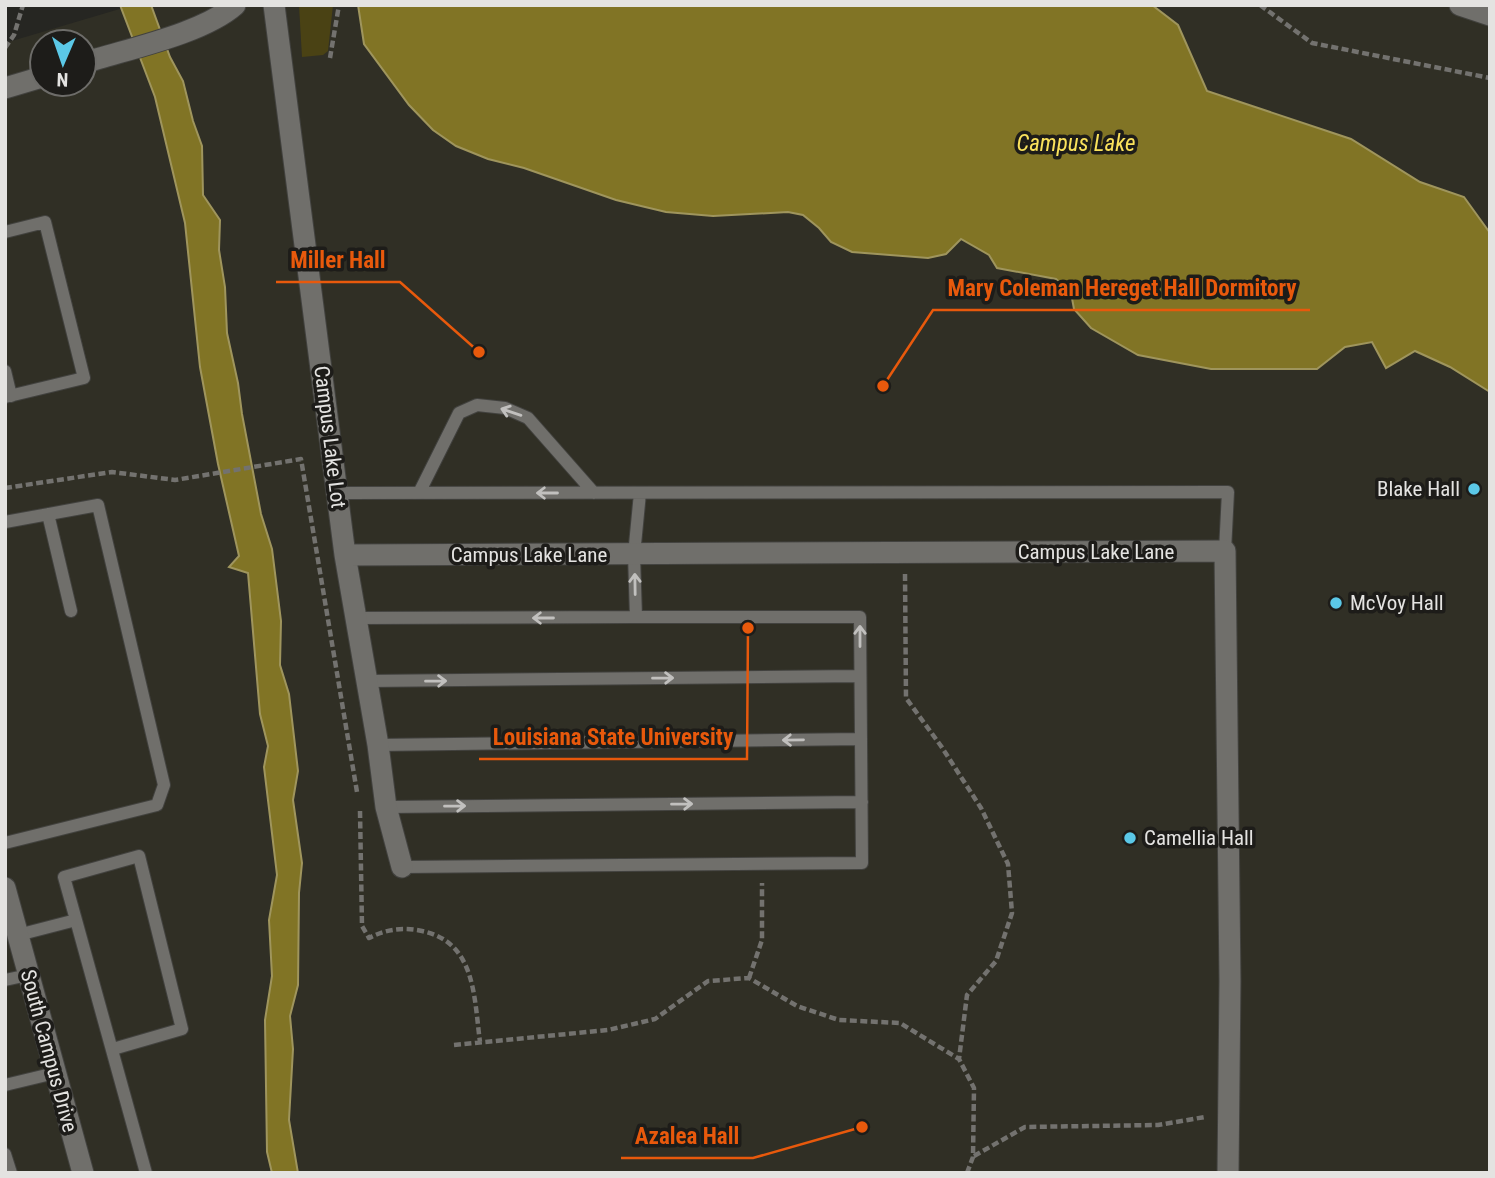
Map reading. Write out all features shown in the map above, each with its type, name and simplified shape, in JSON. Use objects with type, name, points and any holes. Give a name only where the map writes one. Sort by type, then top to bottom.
[{"type":"street","points":[[98,59],[202,26],[235,5]]},
{"type":"street","name":"Campus Lake Lot","points":[[274,5],[345,555],[386,807],[402,867]]},
{"type":"street","points":[[1460,5],[1490,15]]},
{"type":"street","points":[[5,88],[28,81]]},
{"type":"street","points":[[1225,551],[1230,981],[1228,1173]]},
{"type":"street","name":"Campus Lake Lane","points":[[345,555],[1225,551]]},
{"type":"street","name":"South Campus Drive","points":[[5,888],[83,1173]]},
{"type":"lane","points":[[5,232],[45,222],[84,378],[8,397],[5,371]]},
{"type":"lane","points":[[419,493],[459,413],[477,405],[505,408],[528,418],[594,492]]},
{"type":"lane","points":[[337,493],[1228,492],[1225,551]]},
{"type":"lane","points":[[636,617],[634,555],[640,493]]},
{"type":"lane","points":[[5,522],[98,505],[164,785],[157,805],[5,843]]},
{"type":"lane","points":[[48,514],[71,611]]},
{"type":"lane","points":[[356,618],[860,617],[862,863],[402,867]]},
{"type":"lane","points":[[367,681],[860,676]]},
{"type":"lane","points":[[378,745],[861,739]]},
{"type":"lane","points":[[386,807],[862,802]]},
{"type":"lane","points":[[113,1049],[182,1029],[139,856],[64,877],[146,1173]]},
{"type":"lane","points":[[18,935],[76,920]]},
{"type":"lane","points":[[5,980],[28,975]]},
{"type":"lane","points":[[5,1085],[55,1073]]},
{"type":"lane","points":[[5,1154],[11,1173]]},
{"type":"path","points":[[5,48],[14,36],[23,5]]},
{"type":"path","points":[[330,58],[339,5]]},
{"type":"path","points":[[1260,5],[1312,43],[1490,78]]},
{"type":"path","points":[[5,488],[111,472],[175,480],[301,459],[358,795]]},
{"type":"path","points":[[904,553],[906,698],[981,808],[1008,864],[1012,913],[996,961],[967,995],[959,1059]]},
{"type":"path","points":[[360,809],[362,926],[369,938],[382,931],[412,929],[433,933],[457,949],[469,974],[480,1042]]},
{"type":"path","points":[[749,978],[762,940],[762,864]]},
{"type":"path","points":[[454,1045],[608,1030],[655,1019],[708,981],[749,978],[797,1006],[839,1020],[900,1023],[959,1059],[974,1088],[973,1157],[967,1173]]},
{"type":"path","points":[[973,1157],[1025,1127],[1158,1125],[1228,1112]]},
{"type":"shaded area","points":[[133,5],[1490,5],[1490,1173],[5,1173],[5,43],[28,36],[28,98],[98,98],[98,28],[56,28]]},
{"type":"shaded area","points":[[299,5],[333,5],[328,51],[323,55],[302,57]]},
{"type":"water","points":[[120,5],[151,5],[170,57],[183,81],[202,146],[203,195],[220,220],[219,250],[225,287],[227,333],[261,514],[272,549],[281,621],[280,665],[289,694],[298,771],[293,800],[302,863],[298,985],[290,1016],[293,1049],[289,1120],[298,1173],[272,1173],[267,1152],[265,1020],[272,976],[269,920],[277,875],[264,767],[268,746],[260,714],[248,573],[229,567],[239,556],[200,367],[185,223],[155,97]]},
{"type":"water","name":"Campus Lake","points":[[358,5],[1152,5],[1178,25],[1207,91],[1351,139],[1420,182],[1464,197],[1490,233],[1490,392],[1450,367],[1415,351],[1386,368],[1372,342],[1345,347],[1317,369],[1211,369],[1138,355],[1091,328],[1074,309],[1071,293],[1056,279],[997,268],[989,255],[961,239],[946,254],[928,258],[852,252],[831,242],[803,215],[788,212],[713,216],[666,212],[616,200],[524,168],[488,159],[456,146],[433,130],[409,105],[364,44]]},
{"type":"place","name":"Miller Hall","points":[[479,352]]},
{"type":"place","name":"Mary Coleman Hereget Hall Dormitory","points":[[883,386]]},
{"type":"place","name":"Blake Hall","points":[[1474,489]]},
{"type":"place","name":"McVoy Hall","points":[[1336,603]]},
{"type":"place","name":"Louisiana State University","points":[[748,628]]},
{"type":"place","name":"Camellia Hall","points":[[1130,838]]},
{"type":"place","name":"Azalea Hall","points":[[862,1127]]}]
